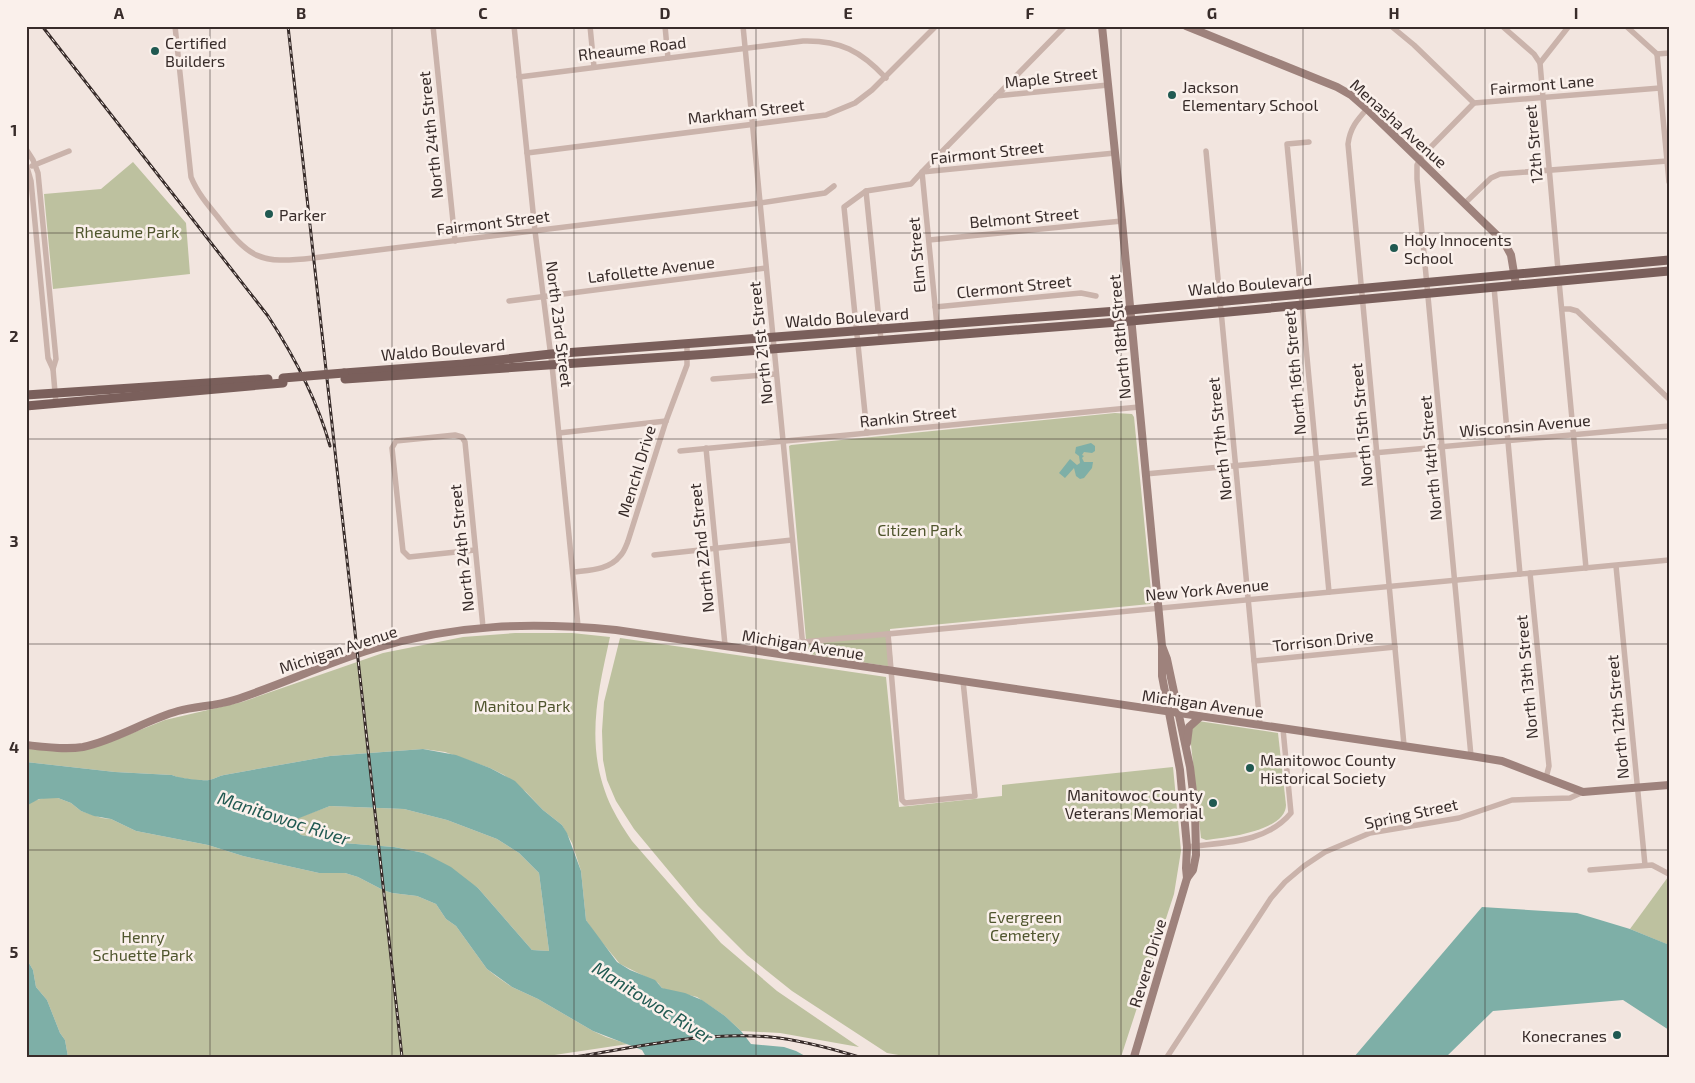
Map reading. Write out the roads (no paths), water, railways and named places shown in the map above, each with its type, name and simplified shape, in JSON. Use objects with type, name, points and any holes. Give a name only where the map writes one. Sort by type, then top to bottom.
[{"type":"main road","name":"Waldo Boulevard","points":[[26,406],[551,354],[1130,310],[1669,260]]},
{"type":"main road","name":"Waldo Boulevard","points":[[344,376],[552,365],[1131,321],[1669,271]]},
{"type":"main road","name":"Waldo Boulevard","points":[[26,395],[283,381]]},
{"type":"street","name":"Fairmont Street","points":[[175,26],[191,177],[201,196],[239,244],[249,252],[268,259],[298,260],[760,203],[825,193],[834,186]]},
{"type":"street","name":"North 24th Street","points":[[433,26],[455,241]]},
{"type":"street","name":"North 23rd Street","points":[[514,26],[535,231],[551,354],[578,626]]},
{"type":"street","points":[[590,26],[594,67]]},
{"type":"street","points":[[665,26],[668,58]]},
{"type":"street","name":"North 21st Street","points":[[743,26],[804,658]]},
{"type":"street","name":"Markham Street","points":[[527,153],[826,115],[855,103],[886,78],[936,26]]},
{"type":"street","points":[[922,172],[1065,26]]},
{"type":"street","name":"North 18th Street","points":[[1102,26],[1162,646],[1162,676],[1180,770],[1187,847]]},
{"type":"street","name":"Menasha Avenue","points":[[1186,26],[1337,87],[1351,95],[1507,246],[1511,255],[1516,285]]},
{"type":"street","points":[[1391,26],[1414,45],[1474,103]]},
{"type":"street","points":[[1502,26],[1534,54],[1540,63],[1569,26]]},
{"type":"street","points":[[1626,26],[1657,54],[1669,54]]},
{"type":"street","name":"Rheaume Road","points":[[519,76],[817,40],[833,43],[857,52],[886,78]]},
{"type":"street","points":[[1657,54],[1669,182]]},
{"type":"street","name":"12th Street","points":[[1540,63],[1558,270]]},
{"type":"street","name":"Maple Street","points":[[996,96],[1108,85]]},
{"type":"street","name":"Fairmont Lane","points":[[1420,160],[1425,152],[1474,103],[1660,88]]},
{"type":"street","name":"North 15th Street","points":[[1367,109],[1353,126],[1348,144],[1404,745]]},
{"type":"street","name":"North 16th Street","points":[[1309,142],[1288,144],[1300,294],[1329,592]]},
{"type":"street","points":[[26,149],[35,164],[39,182],[56,359],[53,369]]},
{"type":"street","points":[[56,404],[53,369],[48,358],[31,181],[27,166],[69,151]]},
{"type":"street","name":"North 17th Street","points":[[1206,151],[1260,725]]},
{"type":"street","name":"Fairmont Street","points":[[866,191],[907,186],[922,172],[1115,153]]},
{"type":"street","name":"North 14th Street","points":[[1420,160],[1417,165],[1417,174],[1471,756]]},
{"type":"street","points":[[1465,204],[1496,175],[1509,172],[1667,160]]},
{"type":"street","name":"Elm Street","points":[[922,172],[938,336]]},
{"type":"street","points":[[866,191],[844,207],[867,433]]},
{"type":"street","points":[[866,191],[881,340]]},
{"type":"street","name":"Belmont Street","points":[[928,240],[1122,221]]},
{"type":"street","name":"Lafollette Avenue","points":[[509,301],[766,268]]},
{"type":"street","points":[[1559,281],[1586,568]]},
{"type":"street","points":[[1494,287],[1520,574]]},
{"type":"street","name":"Clermont Street","points":[[935,307],[1082,293],[1096,296]]},
{"type":"street","points":[[1562,309],[1577,311],[1669,400]]},
{"type":"street","name":"Menchl Drive","points":[[574,572],[597,569],[610,564],[620,556],[628,541],[666,421],[687,365],[687,344]]},
{"type":"street","points":[[712,379],[776,374]]},
{"type":"street","name":"Rankin Street","points":[[680,451],[1139,407]]},
{"type":"street","points":[[559,434],[666,421]]},
{"type":"street","name":"Wisconsin Avenue","points":[[1145,474],[1669,426]]},
{"type":"street","name":"North 24th Street","points":[[475,550],[409,557],[402,551],[392,448],[396,441],[455,435],[462,437],[465,442],[483,627]]},
{"type":"street","name":"North 22nd Street","points":[[706,448],[724,645]]},
{"type":"street","points":[[654,555],[792,540]]},
{"type":"street","name":"New York Avenue","points":[[749,649],[802,642],[1669,560]]},
{"type":"street","name":"North 12th Street","points":[[1616,566],[1645,865]]},
{"type":"street","name":"North 13th Street","points":[[1530,573],[1549,766],[1546,778]]},
{"type":"street","name":"Michigan Avenue","points":[[26,746],[68,748],[94,744],[166,715],[235,700],[370,650],[436,634],[483,627],[523,625],[578,626],[724,645],[1502,761],[1583,792]]},
{"type":"street","points":[[888,634],[902,800],[905,803],[974,796],[963,682]]},
{"type":"street","name":"North 18th Street","points":[[1162,646],[1167,659],[1186,750],[1193,791],[1197,845]]},
{"type":"street","name":"Torrison Drive","points":[[1254,661],[1395,647]]},
{"type":"street","points":[[1186,750],[1189,727],[1200,716]]},
{"type":"street","points":[[1187,847],[1243,840],[1257,836],[1284,821],[1290,813],[1283,729]]},
{"type":"street","points":[[1583,792],[1669,785]]},
{"type":"street","name":"Spring Street","points":[[1166,1057],[1271,898],[1285,882],[1325,852],[1370,833],[1459,818],[1512,800],[1570,798],[1583,792]]},
{"type":"street","name":"Revere Drive","points":[[1134,1057],[1187,878],[1193,870],[1197,845]]},
{"type":"street","name":"Revere Drive","points":[[1187,847],[1187,878]]},
{"type":"street","points":[[1590,870],[1652,865],[1669,874]]},
{"type":"water","points":[[1091,443],[1095,446],[1095,451],[1092,453],[1084,452],[1082,455],[1084,456],[1082,458],[1084,462],[1093,462],[1092,468],[1084,478],[1080,479],[1076,476],[1074,468],[1065,478],[1059,473],[1070,459],[1077,465],[1080,463],[1079,456],[1075,453],[1076,447]]},
{"type":"water","name":"Manitowoc River","points":[[423,749],[456,755],[490,768],[515,781],[543,810],[562,825],[567,833],[581,871],[586,920],[617,962],[630,970],[655,980],[662,988],[685,993],[702,1000],[725,1016],[741,1031],[751,1044],[784,1047],[807,1057],[646,1057],[642,1050],[593,1031],[538,999],[512,987],[487,969],[456,926],[446,919],[436,904],[417,896],[392,893],[345,873],[319,873],[243,856],[208,845],[136,831],[111,819],[81,811],[71,803],[58,798],[39,799],[26,806],[26,762],[211,780],[224,775],[330,756]],"holes":[[[330,806],[404,809],[447,820],[497,839],[519,853],[539,873],[549,951],[532,950],[478,888],[451,867],[424,853],[394,847],[343,843],[301,835],[289,822]]]},
{"type":"water","points":[[1482,907],[1577,913],[1630,929],[1669,945],[1669,1030],[1623,1000],[1493,1011],[1446,1057],[1354,1057]]},
{"type":"water","points":[[26,958],[33,970],[36,987],[47,1000],[60,1033],[65,1040],[68,1057],[26,1057]]},
{"type":"railway","points":[[42,26],[268,316],[304,378],[330,446]]},
{"type":"railway","points":[[288,26],[402,1057]]},
{"type":"railway","points":[[574,1057],[672,1041],[721,1036],[770,1037],[792,1040],[859,1057]]},
{"type":"place","name":"Certified Builders","points":[[155,51]]},
{"type":"place","name":"Jackson Elementary School","points":[[1172,95]]},
{"type":"place","name":"Parker","points":[[269,214]]},
{"type":"place","name":"Holy Innocents School","points":[[1394,248]]},
{"type":"place","name":"Manitowoc County Historical Society","points":[[1250,768]]},
{"type":"place","name":"Manitowoc County Veterans Memorial","points":[[1213,803]]},
{"type":"place","name":"Konecranes","points":[[1617,1035]]},
{"type":"park label","name":"Rheaume Park","points":[[127,231]]},
{"type":"park label","name":"Citizen Park","points":[[920,529]]},
{"type":"park label","name":"Manitou Park","points":[[522,705]]},
{"type":"park label","name":"Evergreen Cemetery","points":[[1025,925]]},
{"type":"park label","name":"Henry Schuette Park","points":[[143,945]]}]
